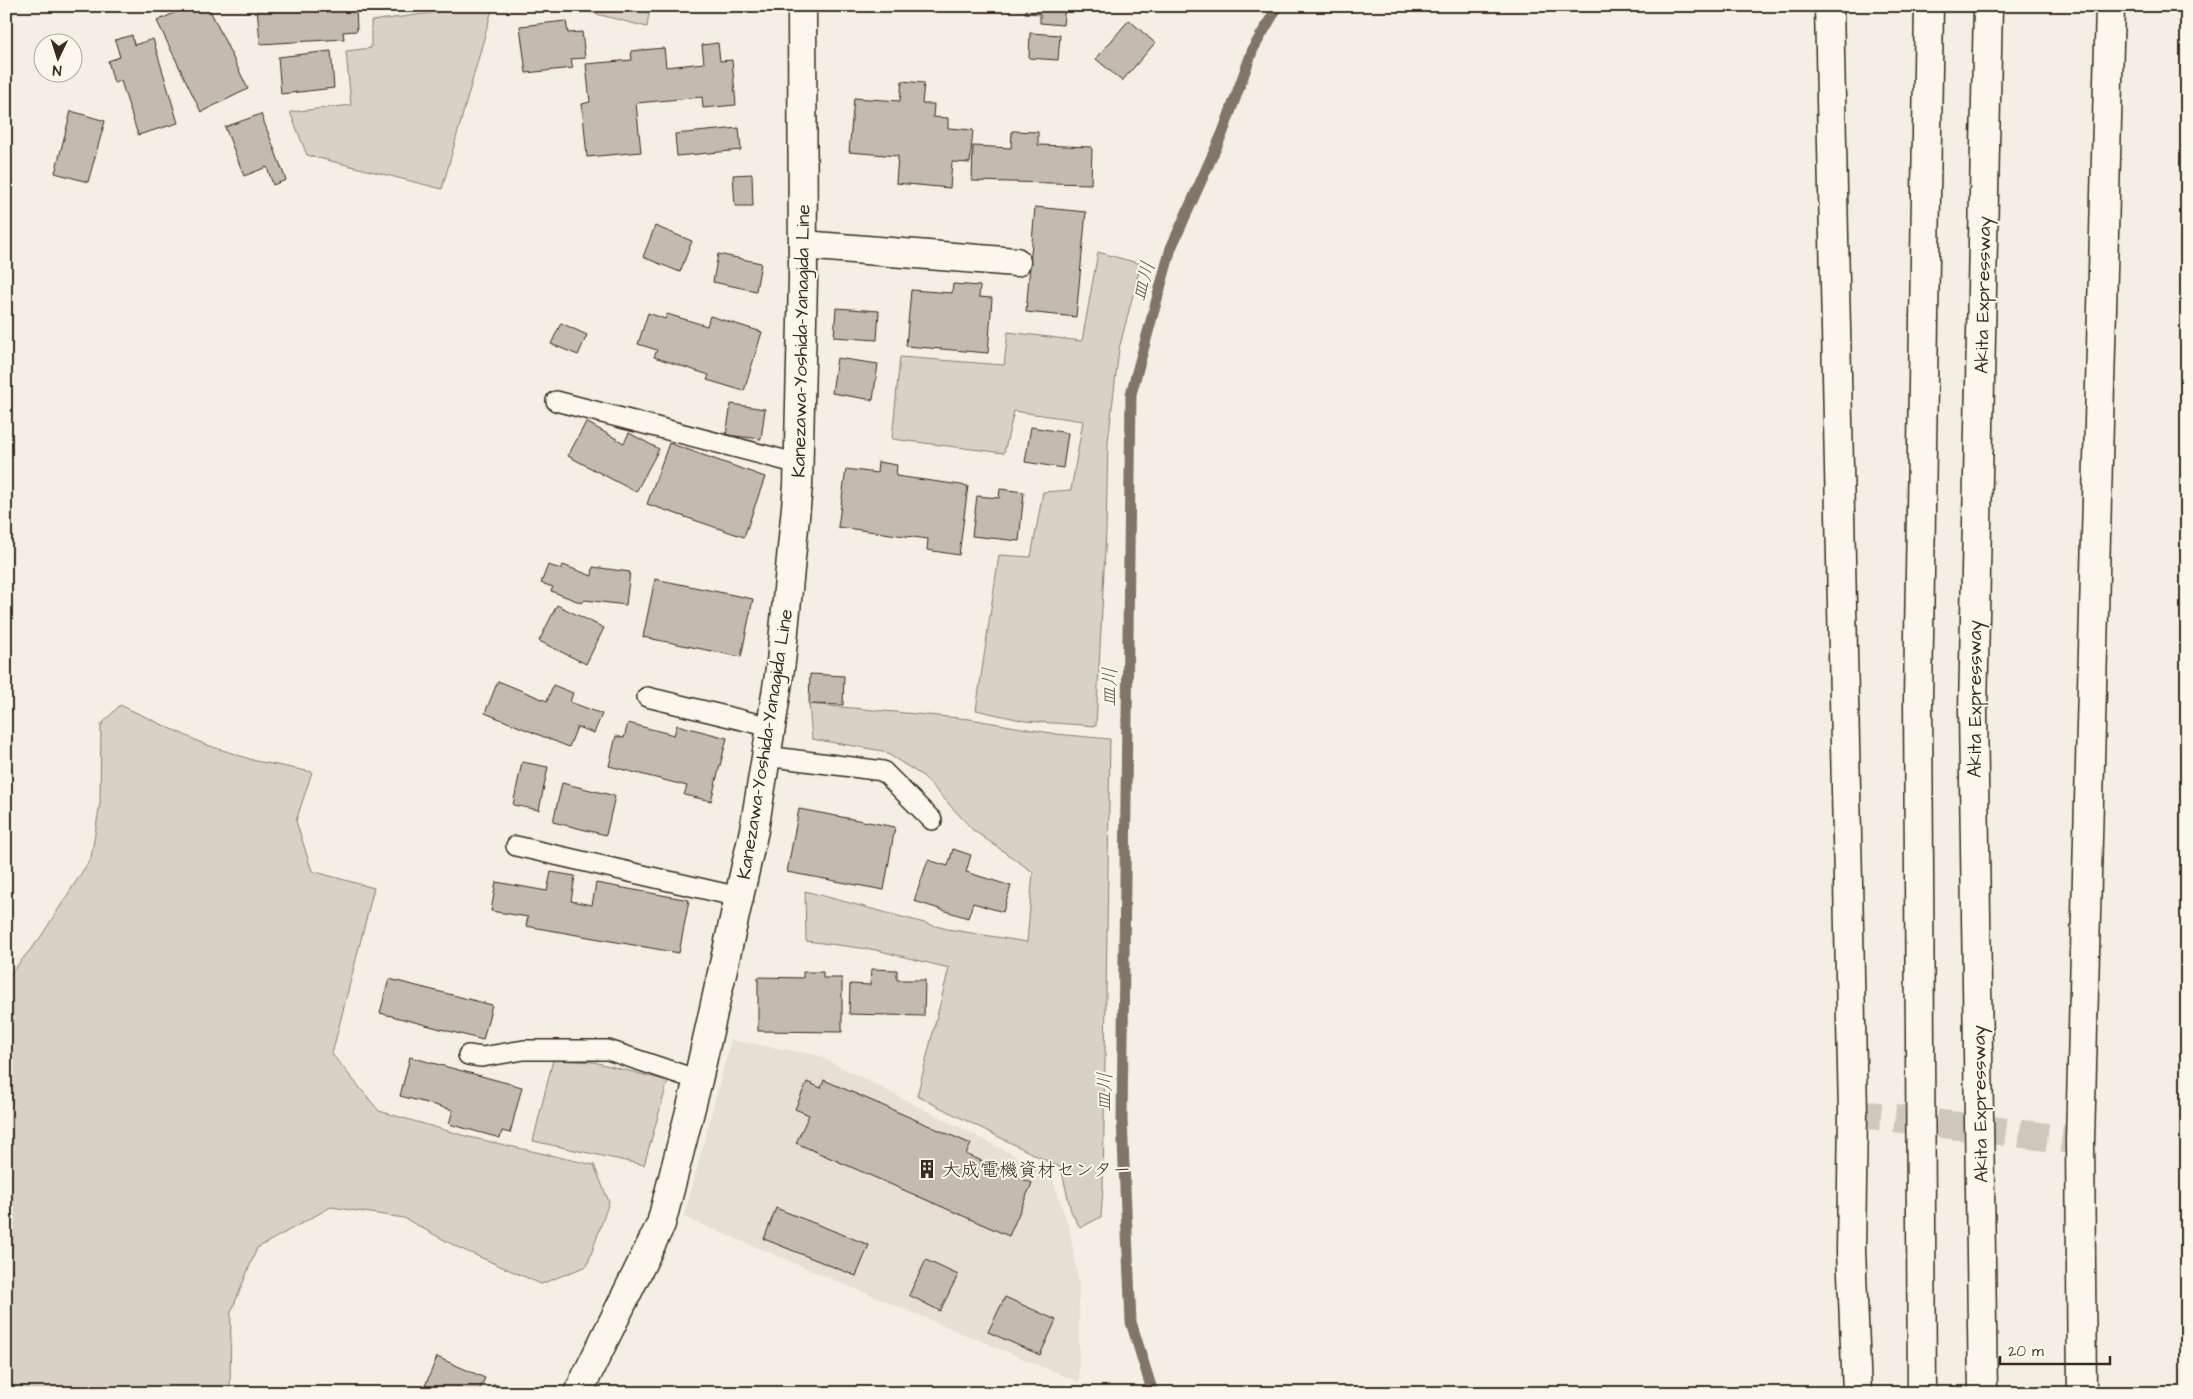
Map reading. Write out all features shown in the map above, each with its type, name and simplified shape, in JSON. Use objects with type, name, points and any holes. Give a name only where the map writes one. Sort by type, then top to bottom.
[{"type":"main road","name":"Kanezawa-Yoshida-Yanagida Line","points":[[578,1393],[661,1224],[698,1080],[754,830],[771,727],[781,662],[798,464],[803,245],[802,6]]},
{"type":"main road","points":[[1829,6],[1853,1104],[1851,1250],[1857,1393]]},
{"type":"main road","points":[[1922,1393],[1918,699],[1929,6]]},
{"type":"main road","name":"Akita Expressway","points":[[1983,1393],[1973,711],[1988,6]]},
{"type":"main road","points":[[2082,1393],[2080,1141],[2110,6]]},
{"type":"main road","points":[[803,245],[1016,262]]},
{"type":"lane","points":[[556,401],[798,464]]},
{"type":"lane","points":[[647,697],[771,727]]},
{"type":"lane","points":[[766,756],[883,771],[932,820]]},
{"type":"lane","points":[[516,846],[739,896]]},
{"type":"lane","points":[[468,1055],[482,1057],[524,1050],[608,1050],[698,1080]]},
{"type":"shaded area","points":[[454,6],[493,6],[442,189],[307,155],[290,112],[351,105],[346,51],[371,48],[371,21],[454,10]]},
{"type":"shaded area","points":[[566,6],[650,6],[647,27]]},
{"type":"shaded area","points":[[1098,252],[1141,264],[1119,349],[1108,442],[1106,531],[1096,726],[1025,721],[976,710],[999,555],[1031,557],[1043,492],[1071,490],[1083,421],[1014,411],[1004,453],[892,439],[900,357],[1004,365],[1008,332],[1082,341]]},
{"type":"shaded area","points":[[809,704],[970,719],[1056,734],[1110,739],[1101,1217],[1080,1228],[1071,1211],[1061,1168],[917,1096],[949,968],[876,950],[806,941],[805,891],[947,929],[1027,942],[1033,872],[973,830],[923,776],[883,751],[812,739]]},
{"type":"shaded area","points":[[120,705],[204,744],[256,761],[312,772],[296,821],[312,871],[374,888],[332,1054],[379,1111],[469,1137],[594,1165],[609,1202],[587,1266],[541,1284],[457,1247],[404,1218],[331,1207],[257,1248],[231,1312],[230,1393],[6,1393],[6,979],[40,938],[91,858],[100,803],[101,725]]},
{"type":"shaded area","points":[[731,1040],[817,1055],[1051,1174],[1070,1231],[1079,1284],[1079,1382],[684,1217]]},
{"type":"shaded area","points":[[553,1060],[594,1062],[668,1081],[644,1165],[533,1141]]},
{"type":"building","points":[[189,6],[208,6],[248,89],[201,112],[157,21]]},
{"type":"building","points":[[257,6],[356,6],[357,31],[343,32],[344,39],[260,44]]},
{"type":"building","points":[[1026,6],[1065,6],[1063,25],[1040,23],[1040,14],[1025,13]]},
{"type":"building","points":[[1129,20],[1155,43],[1122,81],[1096,59]]},
{"type":"building","points":[[566,21],[568,33],[582,32],[585,58],[571,59],[573,68],[526,73],[520,26]]},
{"type":"building","points":[[1030,33],[1060,35],[1058,60],[1029,58]]},
{"type":"building","points":[[132,35],[134,45],[153,39],[178,123],[138,135],[121,81],[114,83],[108,61],[120,57],[115,40]]},
{"type":"building","points":[[718,43],[720,61],[732,60],[736,105],[703,108],[702,97],[636,103],[641,152],[587,157],[582,104],[590,102],[586,64],[632,60],[631,51],[664,48],[666,67],[704,63],[702,45]]},
{"type":"building","points":[[331,51],[334,88],[281,94],[278,57]]},
{"type":"building","points":[[902,81],[924,83],[922,104],[934,104],[933,117],[948,118],[948,128],[973,130],[970,163],[952,162],[950,188],[896,183],[898,156],[849,152],[854,98],[900,101]]},
{"type":"building","points":[[71,111],[105,121],[88,182],[55,173]]},
{"type":"building","points":[[261,114],[286,180],[273,185],[267,167],[244,176],[225,127]]},
{"type":"building","points":[[739,128],[741,150],[677,156],[675,134]]},
{"type":"building","points":[[1012,131],[1038,132],[1038,145],[1092,147],[1091,184],[972,181],[973,146],[1011,148]]},
{"type":"building","points":[[752,174],[753,206],[735,206],[733,175]]},
{"type":"building","points":[[1035,207],[1086,212],[1076,317],[1026,312]]},
{"type":"building","points":[[655,226],[692,241],[680,272],[643,257]]},
{"type":"building","points":[[718,254],[761,263],[756,291],[713,282]]},
{"type":"building","points":[[953,284],[980,286],[979,297],[992,298],[988,353],[906,346],[911,290],[952,293]]},
{"type":"building","points":[[836,308],[879,311],[877,340],[834,337]]},
{"type":"building","points":[[648,313],[665,319],[667,314],[707,326],[710,316],[762,332],[744,391],[707,380],[709,375],[654,357],[657,350],[638,344]]},
{"type":"building","points":[[561,323],[587,335],[578,355],[551,344]]},
{"type":"building","points":[[837,358],[878,364],[873,400],[832,393]]},
{"type":"building","points":[[731,404],[765,409],[761,439],[726,435]]},
{"type":"building","points":[[586,422],[624,443],[629,433],[659,449],[636,492],[568,456]]},
{"type":"building","points":[[1031,427],[1068,433],[1063,468],[1025,462]]},
{"type":"building","points":[[669,443],[765,477],[744,537],[647,504]]},
{"type":"building","points":[[878,462],[897,465],[896,476],[968,486],[959,555],[927,550],[928,539],[838,527],[846,469],[877,473]]},
{"type":"building","points":[[1000,489],[1024,492],[1019,541],[972,536],[977,496],[999,498]]},
{"type":"building","points":[[548,565],[561,569],[563,565],[592,576],[593,567],[630,572],[626,605],[585,600],[582,603],[551,591],[553,587],[541,583]]},
{"type":"building","points":[[655,579],[753,599],[741,657],[643,637]]},
{"type":"building","points":[[557,605],[604,628],[586,664],[539,641]]},
{"type":"building","points":[[810,674],[844,676],[843,705],[809,704]]},
{"type":"building","points":[[498,681],[547,701],[553,685],[573,693],[570,702],[602,714],[594,733],[577,727],[569,747],[485,713]]},
{"type":"building","points":[[628,723],[674,735],[677,725],[727,738],[711,801],[684,795],[687,786],[609,766],[616,736],[624,738]]},
{"type":"building","points":[[522,762],[548,767],[539,810],[513,805]]},
{"type":"building","points":[[562,783],[615,796],[606,835],[553,822]]},
{"type":"building","points":[[799,809],[895,827],[884,890],[787,872]]},
{"type":"building","points":[[953,849],[971,855],[966,872],[1011,886],[1003,912],[973,903],[968,918],[914,901],[928,860],[948,866]]},
{"type":"building","points":[[551,872],[575,876],[571,901],[592,905],[596,883],[689,900],[679,953],[526,926],[528,917],[491,911],[496,882],[547,891]]},
{"type":"building","points":[[871,969],[897,970],[897,980],[925,980],[924,1016],[849,1014],[850,984],[870,985]]},
{"type":"building","points":[[803,972],[823,972],[823,978],[842,978],[842,1032],[758,1031],[758,977],[803,978]]},
{"type":"building","points":[[389,979],[492,1005],[483,1040],[380,1013]]},
{"type":"building","points":[[410,1057],[522,1087],[510,1133],[502,1131],[500,1138],[449,1124],[453,1110],[400,1096]]},
{"type":"building","name":"大成電機資材センター","points":[[824,1080],[971,1144],[966,1154],[1032,1183],[1009,1236],[796,1143],[809,1115],[795,1109],[807,1082],[821,1088]]},
{"type":"building","points":[[776,1208],[869,1245],[856,1276],[764,1239]]},
{"type":"building","points":[[926,1260],[958,1275],[940,1311],[909,1295]]},
{"type":"building","points":[[1005,1297],[1056,1320],[1040,1355],[988,1332]]},
{"type":"building","points":[[437,1357],[485,1378],[478,1393],[439,1393],[425,1386]]},
{"type":"building","points":[[494,1384],[517,1393],[491,1393]]},
{"type":"waterway","name":"皿川","points":[[1153,1393],[1131,1322],[1122,1120],[1131,394],[1171,248],[1223,132],[1253,49],[1278,6]]},
{"type":"tunnel","points":[[1853,1113],[2080,1141]]},
{"type":"place","name":"大成電機資材センター","points":[[927,1169]]}]
